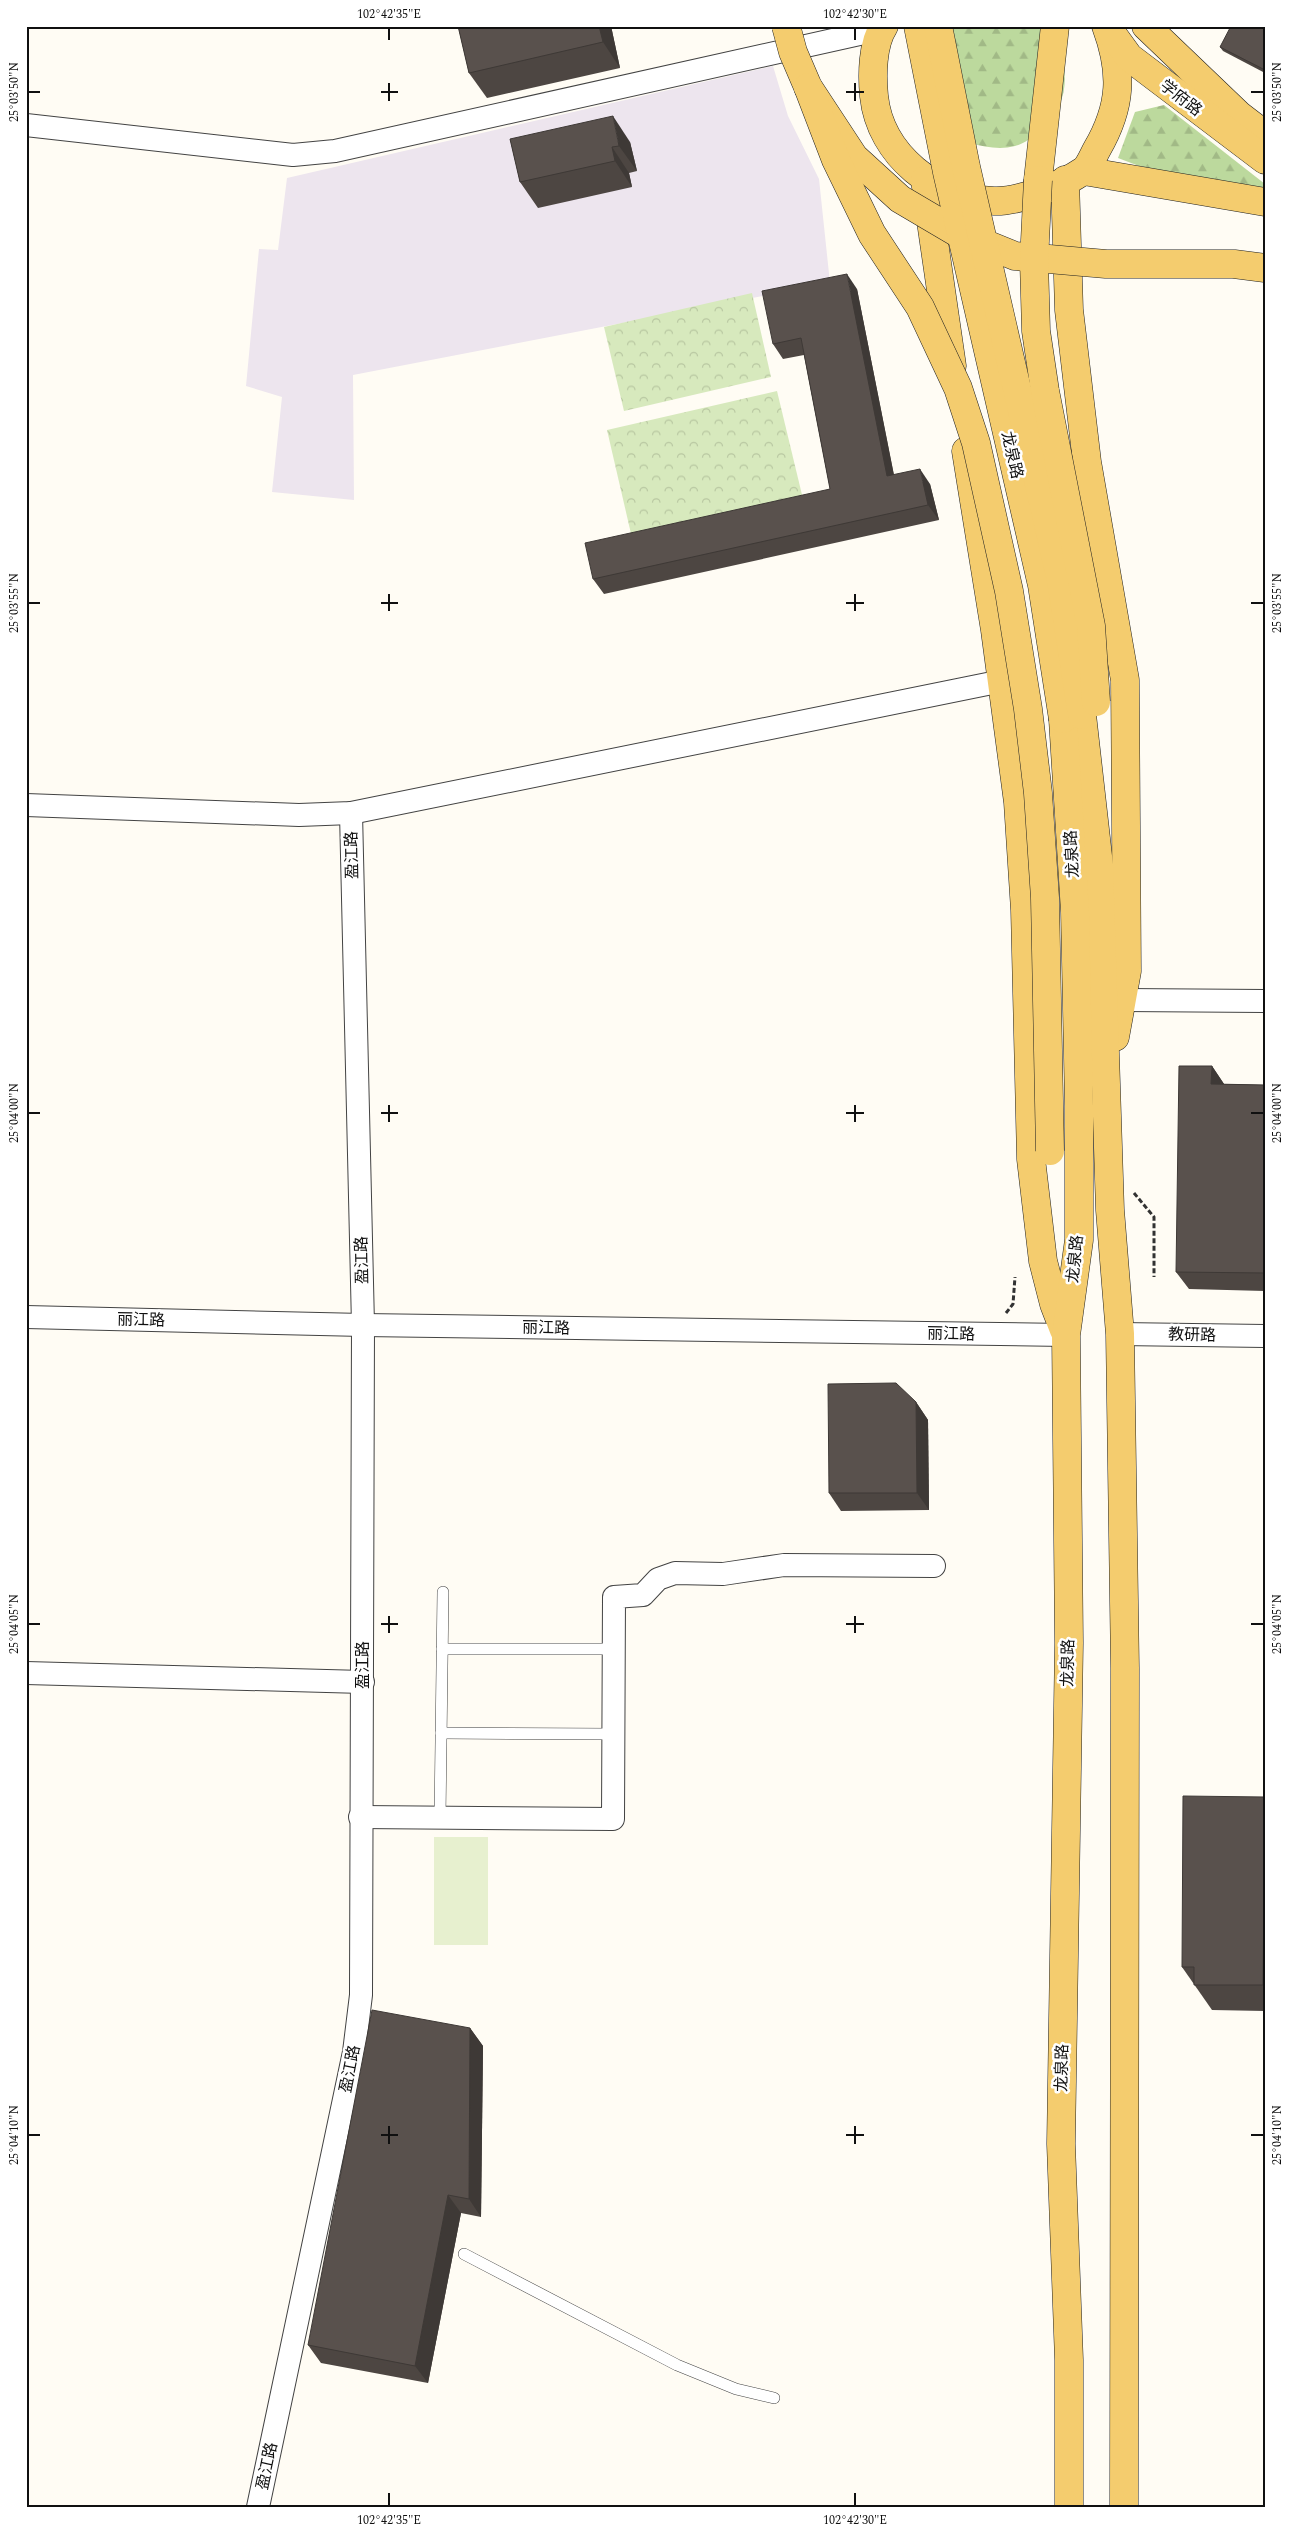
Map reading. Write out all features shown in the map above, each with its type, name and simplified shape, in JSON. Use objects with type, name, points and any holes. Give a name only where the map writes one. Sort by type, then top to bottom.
[{"type":"main road","points":[[786,26],[793,52],[836,160],[872,234],[920,307],[958,388],[976,443],[1009,591],[1028,709],[1038,793],[1045,898],[1050,1152],[1066,1335]]},
{"type":"main road","name":"龙泉路","points":[[918,26],[950,181],[1042,585],[1081,719],[1101,771],[1099,865],[1110,1210],[1120,1334],[1124,1668],[1124,2507]]},
{"type":"main road","name":"龙泉路","points":[[938,26],[966,167],[1061,580],[1081,719],[1075,912],[1079,1106],[1079,1240],[1066,1335],[1069,1643],[1061,2144],[1069,2360],[1069,2507]]},
{"type":"main road","points":[[1055,26],[1038,180],[1034,261],[1036,331],[1045,391],[1091,626],[1081,719]]},
{"type":"main road","points":[[882,27],[872,70],[876,112],[895,150],[925,180],[958,196],[995,202],[1031,196],[1074,175],[1105,134],[1117,99],[1118,62],[1107,26]]},
{"type":"main road","name":"学府路","points":[[1107,26],[1129,57],[1265,160]]},
{"type":"main road","points":[[1146,26],[1240,115],[1265,134]]},
{"type":"main road","points":[[808,87],[854,157],[900,199],[956,232],[1015,256],[1106,264],[1234,264],[1265,268]]},
{"type":"main road","points":[[1074,175],[1265,202]]},
{"type":"main road","points":[[1074,175],[1069,310],[1084,443],[1125,680],[1127,971],[1124,1000],[1107,1075]]},
{"type":"main road","points":[[925,180],[947,335],[1002,681],[1018,802],[1025,910],[1031,1159],[1044,1261],[1054,1304],[1066,1335]]},
{"type":"street","points":[[26,125],[293,155],[335,151],[882,27]]},
{"type":"street","points":[[26,805],[299,815],[351,814],[1002,681]]},
{"type":"street","name":"盈江路","points":[[258,2507],[354,2052],[361,1995],[360,1817],[363,1682],[364,1325],[351,814]]},
{"type":"street","points":[[1124,1000],[1265,1001]]},
{"type":"street","name":"丽江路","points":[[26,1317],[364,1325],[1066,1335]]},
{"type":"street","name":"教研路","points":[[1120,1334],[1265,1336]]},
{"type":"street","points":[[360,1817],[613,1819],[614,1597],[643,1595],[658,1579],[675,1573],[723,1574],[784,1565],[934,1566]]},
{"type":"street","points":[[26,1673],[363,1682]]},
{"type":"lane","points":[[440,1817],[442,1592]]},
{"type":"lane","points":[[442,1649],[614,1649]]},
{"type":"lane","points":[[441,1733],[613,1734]]},
{"type":"lane","points":[[464,2254],[677,2365],[736,2389],[774,2398]]},
{"type":"path","points":[[1154,1217],[1154,1277]]},
{"type":"path","points":[[998,1313],[1007,1313],[1013,1304],[1015,1277]]},
{"type":"shaded area","points":[[773,66],[788,116],[819,179],[830,283],[353,375],[354,500],[272,492],[282,397],[246,386],[259,249],[278,250],[287,178]]},
{"type":"green space","points":[[952,26],[1040,26],[1051,38],[1059,51],[1065,78],[1059,106],[1041,130],[1019,145],[1004,148],[970,143]]},
{"type":"green space","points":[[1164,105],[1265,184],[1265,192],[1139,166],[1118,158],[1135,112]]},
{"type":"green space","points":[[752,293],[771,377],[624,411],[604,327]]},
{"type":"green space","points":[[777,391],[803,499],[632,538],[607,430]]},
{"type":"green space","points":[[434,1837],[488,1837],[488,1945],[434,1945]]},
{"type":"building","points":[[458,26],[599,26],[603,42],[469,73]]},
{"type":"building","points":[[1231,26],[1265,26],[1265,70],[1220,47]]},
{"type":"building","points":[[613,116],[619,146],[612,147],[615,161],[520,182],[510,139]]},
{"type":"building","points":[[847,274],[887,476],[920,469],[928,505],[593,579],[585,543],[830,489],[801,338],[773,344],[762,291]]},
{"type":"building","points":[[1179,1066],[1212,1066],[1211,1084],[1265,1085],[1265,1273],[1176,1272]]},
{"type":"building","points":[[896,1383],[916,1402],[917,1493],[829,1493],[828,1384]]},
{"type":"building","points":[[1183,1796],[1265,1797],[1263,1985],[1194,1985],[1194,1967],[1182,1967]]},
{"type":"building","points":[[372,2010],[470,2028],[469,2199],[448,2195],[415,2366],[308,2345]]}]
